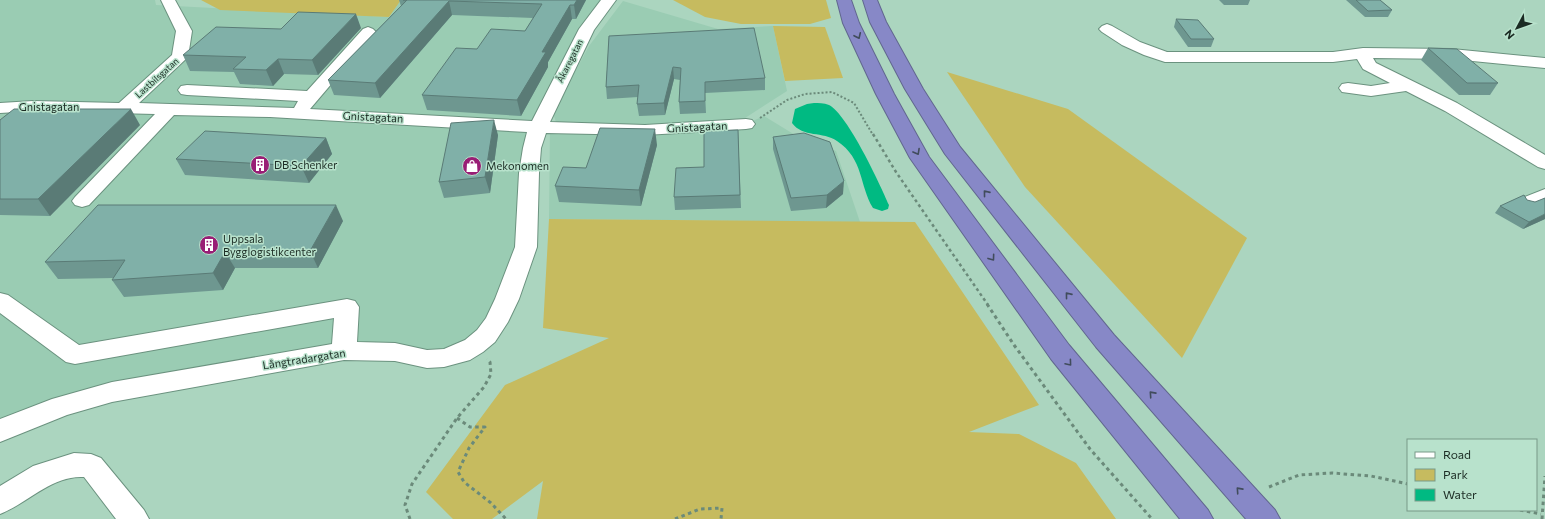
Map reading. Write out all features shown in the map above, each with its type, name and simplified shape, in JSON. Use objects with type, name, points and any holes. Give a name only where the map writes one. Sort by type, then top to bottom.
[{"type":"highway","points":[[844,0],[851,23],[885,94],[920,158],[1060,352],[1198,519]]},
{"type":"highway","points":[[870,0],[878,22],[914,89],[952,150],[1105,341],[1265,519]]},
{"type":"street","name":"Lastbilsgatan","points":[[124,108],[180,57],[184,31],[168,0]]},
{"type":"street","name":"Åkaregatan","points":[[538,127],[575,50],[587,29],[609,0]]},
{"type":"street","points":[[1107,29],[1146,51],[1165,57],[1333,57],[1362,53],[1452,54],[1545,64]]},
{"type":"street","points":[[296,114],[368,32]]},
{"type":"street","points":[[1362,53],[1369,66],[1451,107],[1545,163]]},
{"type":"street","points":[[1348,88],[1371,91],[1408,86]]},
{"type":"street","points":[[187,90],[312,96]]},
{"type":"street","name":"Gnistagatan","points":[[0,108],[33,106],[170,109],[538,127],[645,130],[746,124]]},
{"type":"street","points":[[82,201],[170,109]]},
{"type":"street","name":"Långtradargatan","points":[[0,431],[61,406],[112,392],[344,351],[395,352],[427,359],[444,358],[461,353],[474,346],[486,336],[496,322],[508,299],[526,247],[529,173],[532,148],[538,127]]},
{"type":"street","points":[[0,301],[75,355],[347,307],[344,351]]},
{"type":"street","points":[[0,501],[43,475],[74,465],[91,466],[134,519]]},
{"type":"path","points":[[746,124],[764,116],[786,100],[805,94],[832,92],[854,103],[896,172],[1019,351],[1090,449],[1152,519]]},
{"type":"path","points":[[410,519],[405,504],[412,484],[457,418],[484,386],[491,374],[490,362],[474,346]]},
{"type":"path","points":[[457,418],[470,427],[485,427],[474,439],[458,472],[464,482],[491,503],[506,519]]},
{"type":"path","points":[[1269,487],[1299,475],[1332,473],[1371,476],[1407,484]]},
{"type":"path","points":[[1542,519],[1541,514],[1545,476]]},
{"type":"path","points":[[675,519],[700,509],[722,508],[721,519]]},
{"type":"path","points":[[1525,511],[1541,514]]},
{"type":"shaded area","points":[[0,0],[155,0],[156,5],[389,17],[401,0],[609,0],[538,127],[525,134],[529,173],[507,299],[461,353],[395,352],[216,374],[0,431]]},
{"type":"shaded area","points":[[623,1],[718,29],[773,26],[787,91],[742,120],[646,125],[556,122],[553,113],[589,46]]},
{"type":"shaded area","points":[[764,116],[800,138],[836,151],[860,222],[549,219],[550,127],[746,124]]},
{"type":"green space","points":[[201,0],[401,0],[389,17],[220,10]]},
{"type":"green space","points":[[673,0],[826,0],[831,18],[810,24],[741,24],[705,17]]},
{"type":"green space","points":[[773,26],[825,27],[843,78],[785,81]]},
{"type":"green space","points":[[947,72],[1068,109],[1247,238],[1182,358],[1025,187]]},
{"type":"green space","points":[[549,219],[915,222],[1039,405],[969,432],[1019,434],[1076,463],[1116,519],[537,519],[543,481],[492,519],[453,519],[426,492],[505,385],[609,338],[543,328]]},
{"type":"water","points":[[814,103],[829,105],[837,111],[845,122],[854,135],[871,167],[889,205],[888,209],[882,211],[873,208],[865,190],[857,164],[846,148],[837,141],[826,136],[802,131],[792,123],[795,109]]},
{"type":"building","points":[[407,0],[577,0],[574,5],[570,5],[542,52],[546,52],[517,100],[422,95],[456,48],[477,49],[491,29],[525,31],[542,4],[449,1],[375,83],[328,80]]},
{"type":"building","points":[[1356,0],[1380,0],[1392,10],[1368,11]]},
{"type":"building","points":[[298,12],[356,14],[312,60],[278,59],[266,70],[233,69],[246,57],[183,55],[216,27],[281,29]]},
{"type":"building","points":[[1176,19],[1198,20],[1214,39],[1191,39]]},
{"type":"building","points":[[754,28],[765,78],[705,82],[705,101],[679,102],[681,68],[673,67],[664,103],[637,104],[639,85],[606,87],[609,36]]},
{"type":"building","points":[[1428,48],[1457,49],[1498,83],[1467,83]]},
{"type":"building","points":[[14,109],[131,109],[38,199],[0,199],[0,120]]},
{"type":"building","points":[[494,120],[485,177],[439,182],[451,123]]},
{"type":"building","points":[[600,128],[655,129],[639,190],[555,186],[563,167],[586,168]]},
{"type":"building","points":[[738,130],[740,195],[674,197],[676,168],[704,167],[704,131]]},
{"type":"building","points":[[205,131],[326,138],[301,166],[176,159]]},
{"type":"building","points":[[804,133],[830,142],[844,181],[827,195],[791,198],[773,137]]},
{"type":"building","points":[[1524,195],[1527,200],[1535,202],[1545,198],[1545,214],[1529,222],[1500,206]]},
{"type":"building","name":"Uppsala Bygglogistikcenter","points":[[98,205],[336,205],[310,251],[225,252],[213,273],[112,280],[125,260],[45,262]]},
{"type":"place","name":"DB Schenker","points":[[260,165]]},
{"type":"place","name":"Mekonomen","points":[[472,166]]},
{"type":"place","name":"Uppsala Bygglogistikcenter","points":[[209,245]]}]
